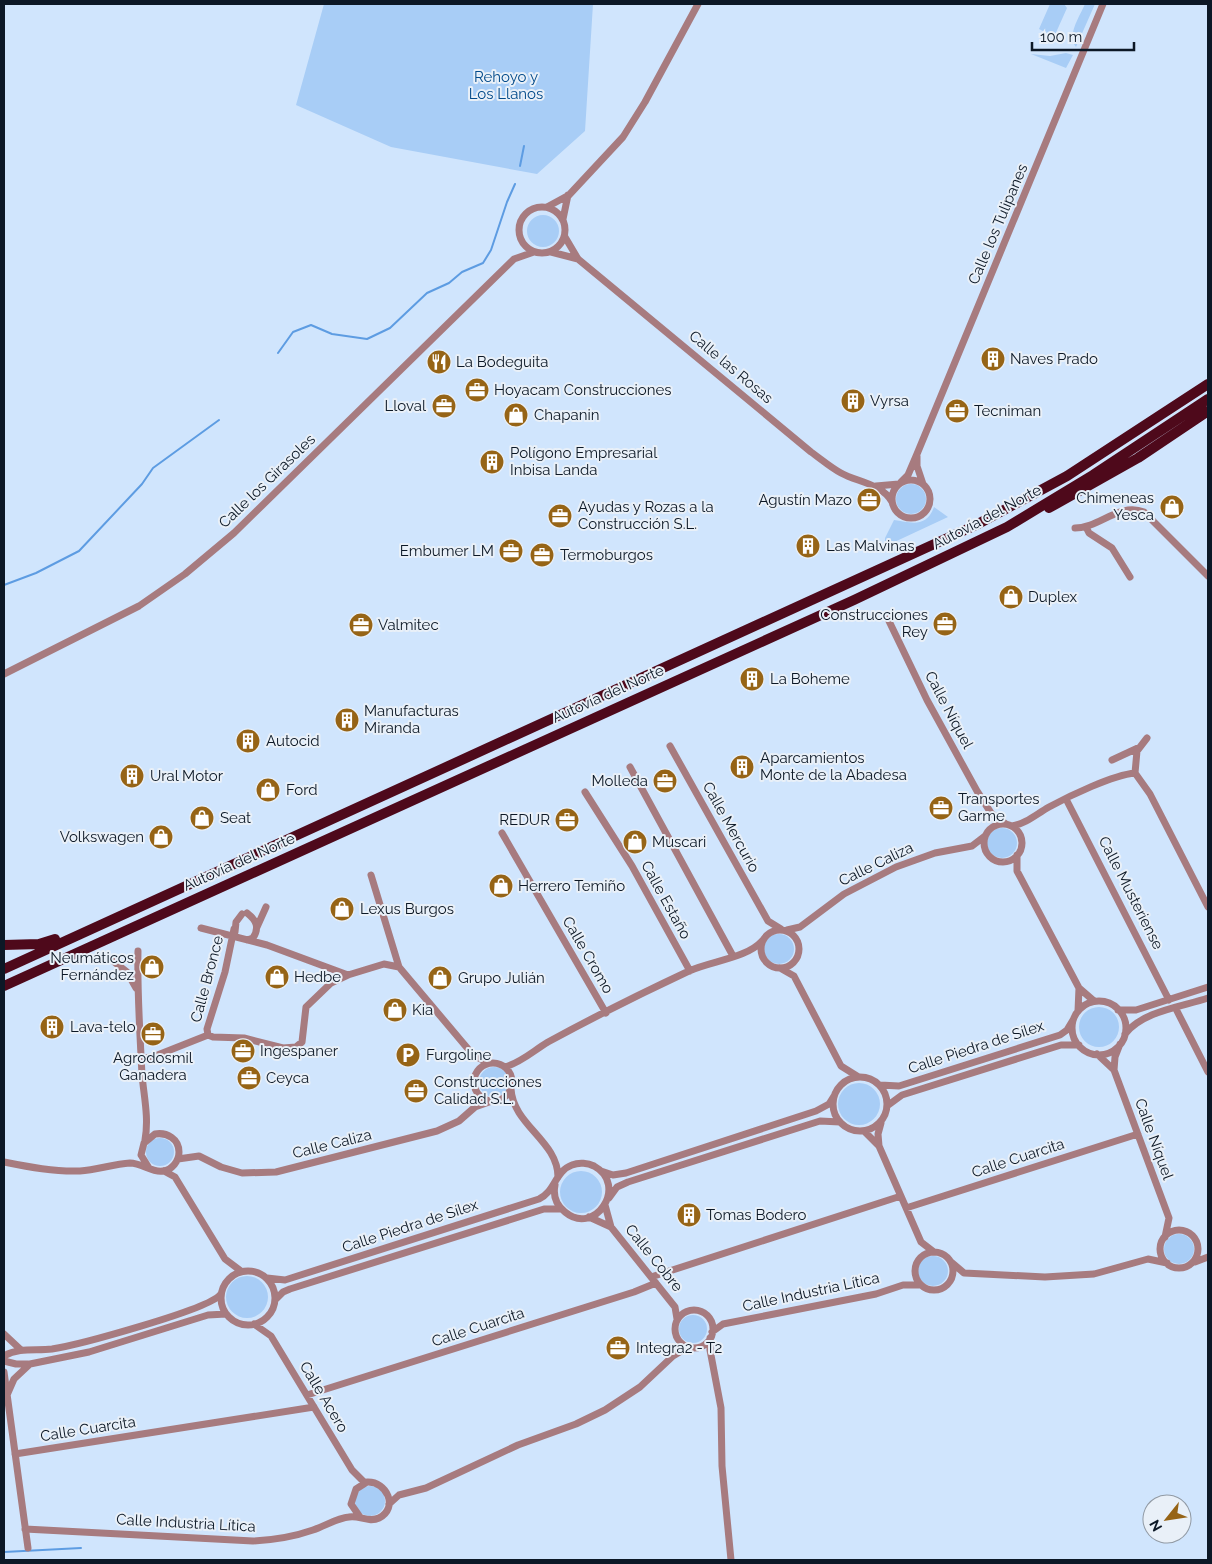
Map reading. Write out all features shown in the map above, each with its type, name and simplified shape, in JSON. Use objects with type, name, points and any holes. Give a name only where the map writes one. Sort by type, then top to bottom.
[{"type":"highway","name":"Autovía del Norte","points":[[4,969],[650,673],[821,598],[1000,513],[1080,468],[1208,384]]},
{"type":"highway","name":"Autovía del Norte","points":[[4,986],[656,688],[854,600],[1007,527],[1093,475],[1208,399]]},
{"type":"highway","points":[[1007,527],[1057,505],[1098,482],[1138,458],[1208,411]]},
{"type":"highway","points":[[4,945],[39,944],[94,927]]},
{"type":"street","points":[[569,195],[563,219],[565,237],[562,243],[551,252],[534,252],[520,238],[520,223],[523,216],[535,208],[547,207],[569,195],[616,146],[630,127],[698,4]]},
{"type":"street","name":"Calle los Tulipanes","points":[[900,483],[908,475],[917,454],[1103,4]]},
{"type":"street","points":[[547,207],[559,214],[563,219]]},
{"type":"street","name":"Calle las Rosas","points":[[565,237],[578,259],[827,464],[841,473],[873,486],[888,496],[892,502]]},
{"type":"street","name":"Calle los Girasoles","points":[[514,259],[520,238]]},
{"type":"street","name":"Calle los Girasoles","points":[[4,674],[139,606],[185,574],[234,533],[514,259],[534,252]]},
{"type":"street","name":"Calle las Rosas","points":[[551,252],[578,259]]},
{"type":"street","points":[[917,454],[917,466],[923,484],[930,496],[930,503],[923,514],[911,519],[904,517],[894,509],[892,495],[900,483],[912,480],[923,484]]},
{"type":"street","name":"Calle las Rosas","points":[[873,486],[900,483]]},
{"type":"street","points":[[1075,528],[1086,527],[1124,511],[1139,510],[1144,512],[1208,576]]},
{"type":"street","points":[[1086,527],[1089,533],[1112,548],[1130,577]]},
{"type":"street","name":"Calle Níquel","points":[[888,619],[927,700],[990,813],[1009,825]]},
{"type":"street","points":[[1147,738],[1140,747],[1135,773],[1150,794],[1208,907]]},
{"type":"street","name":"Calle Mercurio","points":[[670,746],[768,921],[784,930]]},
{"type":"street","points":[[1112,760],[1140,747]]},
{"type":"street","points":[[630,767],[732,956]]},
{"type":"street","points":[[985,835],[994,826],[1025,824],[1049,807],[1066,799],[1135,773]]},
{"type":"street","name":"Calle Estaño","points":[[584,792],[632,866],[690,971]]},
{"type":"street","name":"Calle Musteriense","points":[[1066,799],[1169,1000]]},
{"type":"street","points":[[988,854],[984,848],[985,835],[991,823],[990,813]]},
{"type":"street","points":[[1017,871],[1017,855],[1025,824]]},
{"type":"street","points":[[1009,825],[1021,838]]},
{"type":"street","name":"Calle Cromo","points":[[502,833],[606,1013]]},
{"type":"street","name":"Calle Caliza","points":[[784,930],[800,927],[844,894],[896,867],[935,853],[972,846],[985,835]]},
{"type":"street","points":[[972,846],[995,860],[1004,862],[1017,871],[1079,988],[1094,1001]]},
{"type":"street","points":[[1004,862],[1017,855]]},
{"type":"street","points":[[371,875],[399,967],[474,1056],[505,1067],[517,1064],[547,1043],[690,971],[749,952],[771,931],[784,930],[796,937],[799,944]]},
{"type":"street","points":[[244,940],[253,938],[266,907]]},
{"type":"street","name":"Calle Bronce","points":[[208,1035],[207,1029],[225,972],[236,922],[245,913],[255,920],[257,929]]},
{"type":"street","points":[[768,921],[761,953],[771,966],[780,968],[794,976]]},
{"type":"street","points":[[780,968],[788,966],[799,955],[800,927]]},
{"type":"street","points":[[201,928],[234,933],[244,940],[267,945],[348,974]]},
{"type":"street","points":[[257,929],[259,939],[267,945]]},
{"type":"street","points":[[130,1163],[141,1152],[148,1122],[141,1059],[137,990],[138,951]]},
{"type":"street","points":[[749,952],[765,960]]},
{"type":"street","points":[[113,961],[127,972],[137,990]]},
{"type":"street","points":[[795,961],[794,976],[841,1066],[857,1076],[874,1080],[885,1091],[887,1106],[878,1134],[879,1146],[921,1242],[934,1252],[943,1254],[964,1272],[1026,1277],[1077,1276],[1148,1259],[1159,1260],[1178,1268],[1208,1257],[1192,1234],[1180,1230],[1171,1232],[1165,1237]]},
{"type":"street","points":[[141,1059],[155,1056],[208,1035],[213,1037],[244,1038],[283,1048],[296,1047],[302,1042],[306,1007],[331,983],[348,974],[384,964],[399,967]]},
{"type":"street","points":[[327,967],[331,974],[331,983]]},
{"type":"street","points":[[1118,1010],[1136,1010],[1208,987]]},
{"type":"street","points":[[1078,1012],[1079,988]]},
{"type":"street","points":[[1114,1070],[1115,1057],[1120,1044],[1132,1025],[1142,1019],[1208,998]]},
{"type":"street","points":[[1120,1044],[1107,1053],[1097,1054],[1083,1049],[1072,1030],[1073,1020],[1085,1004],[1094,1001],[1106,1002],[1114,1005],[1118,1010],[1126,1024],[1125,1034]]},
{"type":"street","points":[[1176,1009],[1208,1072]]},
{"type":"street","name":"Calle Piedra de Sílex","points":[[880,1085],[899,1086],[1060,1035],[1067,1030],[1073,1020]]},
{"type":"street","name":"Calle Piedra de Sílex","points":[[887,1106],[902,1095],[1060,1045],[1079,1045]]},
{"type":"street","name":"Calle Níquel","points":[[1097,1054],[1114,1070],[1169,1219],[1180,1230]]},
{"type":"street","points":[[474,1056],[477,1073]]},
{"type":"street","points":[[475,1107],[476,1090],[474,1081],[477,1073],[484,1065],[490,1063]]},
{"type":"street","points":[[517,1064],[512,1078],[511,1089],[514,1106],[557,1160],[558,1177]]},
{"type":"street","points":[[557,1160],[574,1164],[588,1164],[613,1175],[816,1111],[829,1104],[834,1096],[839,1086],[841,1066]]},
{"type":"street","points":[[505,1067],[512,1078]]},
{"type":"street","points":[[839,1086],[850,1078],[857,1076]]},
{"type":"street","points":[[495,1101],[508,1095],[511,1089]]},
{"type":"street","points":[[476,1090],[482,1098],[514,1106]]},
{"type":"street","points":[[834,1096],[835,1114],[840,1122],[851,1130],[864,1131],[877,1126],[882,1120]]},
{"type":"street","name":"Calle Caliza","points":[[177,1144],[191,1156],[199,1156],[221,1167],[242,1173],[276,1172],[437,1131],[459,1121],[475,1107],[495,1101]]},
{"type":"street","points":[[574,1164],[565,1169],[558,1177],[555,1185],[556,1200],[561,1209],[574,1217],[589,1217],[599,1212],[617,1187],[628,1182],[820,1121],[840,1122]]},
{"type":"street","points":[[148,1122],[163,1134],[172,1138],[177,1144],[175,1177]]},
{"type":"street","points":[[864,1131],[879,1146]]},
{"type":"street","points":[[145,1140],[155,1134],[163,1134]]},
{"type":"street","name":"Calle Cuarcita","points":[[906,1208],[1138,1134]]},
{"type":"street","points":[[141,1152],[143,1160],[149,1168]]},
{"type":"street","points":[[164,1171],[171,1168],[177,1160],[191,1156]]},
{"type":"street","points":[[4,1162],[62,1171],[99,1169],[130,1163],[164,1171],[175,1177],[225,1259],[242,1271]]},
{"type":"street","points":[[601,1171],[609,1185],[608,1198]]},
{"type":"street","name":"Calle Piedra de Sílex","points":[[267,1278],[285,1280],[539,1200],[548,1195],[555,1185]]},
{"type":"street","name":"Calle Cuarcita","points":[[307,1395],[634,1292],[654,1280],[901,1196]]},
{"type":"street","name":"Calle Cobre","points":[[605,1205],[611,1227],[675,1307],[677,1319]]},
{"type":"street","name":"Calle Piedra de Sílex","points":[[275,1300],[283,1292],[290,1289],[544,1209],[561,1209]]},
{"type":"street","name":"Calle Cobre","points":[[589,1217],[611,1227]]},
{"type":"street","points":[[1148,1259],[1161,1246],[1169,1219]]},
{"type":"street","points":[[921,1242],[915,1271],[921,1285],[928,1289],[937,1289],[945,1286],[950,1280],[964,1272]]},
{"type":"street","points":[[1190,1265],[1197,1256],[1198,1245]]},
{"type":"street","points":[[1161,1246],[1161,1254],[1167,1263]]},
{"type":"street","points":[[919,1258],[934,1252]]},
{"type":"street","points":[[225,1259],[226,1281],[220,1295],[220,1303],[226,1314],[237,1323],[254,1324],[269,1315],[275,1300],[273,1286],[267,1278],[254,1271],[242,1271],[226,1281]]},
{"type":"street","points":[[950,1280],[953,1271],[951,1262]]},
{"type":"street","name":"Calle Industria Lítica","points":[[904,1285],[915,1271]]},
{"type":"street","name":"Calle Industria Lítica","points":[[711,1335],[723,1324],[876,1294],[904,1285],[921,1285]]},
{"type":"street","points":[[4,1356],[20,1349],[53,1349],[88,1341],[205,1305],[220,1295]]},
{"type":"street","name":"Calle Cobre","points":[[675,1307],[688,1310]]},
{"type":"street","points":[[672,1356],[676,1345],[677,1319],[688,1310],[700,1311],[723,1324]]},
{"type":"street","points":[[4,1361],[16,1364],[30,1364],[89,1352],[208,1314],[226,1314]]},
{"type":"street","name":"Calle Acero","points":[[269,1315],[271,1336]]},
{"type":"street","points":[[709,1317],[710,1350],[721,1408],[722,1466],[731,1560]]},
{"type":"street","name":"Calle Acero","points":[[254,1324],[271,1336],[354,1473],[365,1482]]},
{"type":"street","points":[[4,1334],[20,1349]]},
{"type":"street","points":[[676,1334],[679,1341],[688,1347]]},
{"type":"street","points":[[352,1504],[360,1517],[369,1520],[378,1518],[384,1514],[389,1504],[399,1496],[426,1488],[518,1444],[576,1424],[605,1410],[640,1387],[672,1356],[688,1347],[699,1347],[711,1335]]},
{"type":"street","points":[[699,1347],[713,1365]]},
{"type":"street","points":[[7,1395],[14,1379],[30,1364]]},
{"type":"street","points":[[4,1372],[28,1548]]},
{"type":"street","name":"Calle Cuarcita","points":[[15,1454],[314,1407]]},
{"type":"street","name":"Calle Acero","points":[[354,1473],[356,1489]]},
{"type":"street","points":[[342,1518],[352,1504],[356,1489],[365,1482],[376,1483],[399,1496]]},
{"type":"street","points":[[385,1489],[389,1497],[389,1504]]},
{"type":"street","name":"Calle Industria Lítica","points":[[25,1529],[253,1541],[281,1539],[304,1533],[342,1518],[360,1517]]},
{"type":"green space","name":"Rehoyo y Los Llanos","points":[[324,4],[593,4],[585,131],[537,174],[391,147],[296,105]]},
{"type":"green space","points":[[1050,4],[1064,4],[1067,8],[1054,37],[1039,29]]},
{"type":"green space","points":[[1085,4],[1095,4],[1076,47],[1072,37],[1073,32]]},
{"type":"green space","points":[[1066,53],[1073,55],[1066,68],[1031,54],[1050,56]]},
{"type":"green space","points":[[543,215],[549,216],[554,220],[558,225],[558,237],[554,242],[549,246],[543,247],[537,246],[532,242],[528,237],[527,231],[528,225],[532,220],[537,216]]},
{"type":"green space","points":[[911,484],[917,485],[925,493],[925,505],[917,513],[911,514],[905,513],[897,505],[896,499],[897,493],[905,485]]},
{"type":"green space","points":[[934,507],[948,517],[888,545],[885,544],[885,538],[894,520],[912,523],[922,521],[927,519]]},
{"type":"green space","points":[[1002,828],[1008,829],[1016,837],[1016,849],[1008,857],[1002,858],[996,857],[988,849],[987,843],[988,837],[996,829]]},
{"type":"green space","points":[[779,934],[785,935],[793,943],[793,955],[785,963],[779,964],[773,963],[765,955],[764,949],[765,943],[773,935]]},
{"type":"green space","points":[[1103,1007],[1110,1010],[1116,1016],[1119,1027],[1118,1035],[1110,1044],[1103,1047],[1095,1047],[1088,1044],[1080,1035],[1079,1023],[1082,1016],[1091,1008]]},
{"type":"green space","points":[[494,1067],[500,1068],[508,1076],[508,1088],[500,1096],[494,1097],[488,1096],[480,1088],[479,1082],[480,1076],[488,1068]]},
{"type":"green space","points":[[859,1083],[874,1089],[880,1104],[874,1119],[859,1125],[844,1119],[838,1104],[844,1089]]},
{"type":"green space","points":[[160,1138],[170,1142],[174,1152],[170,1162],[160,1166],[150,1162],[146,1152],[150,1142]]},
{"type":"green space","points":[[577,1171],[585,1171],[596,1177],[602,1192],[596,1207],[585,1213],[577,1213],[566,1207],[560,1196],[560,1188],[566,1177]]},
{"type":"green space","points":[[1179,1234],[1190,1238],[1194,1249],[1190,1260],[1179,1264],[1168,1260],[1164,1249],[1168,1238]]},
{"type":"green space","points":[[933,1256],[944,1260],[948,1271],[944,1282],[933,1286],[922,1282],[918,1271],[922,1260]]},
{"type":"green space","points":[[251,1276],[259,1279],[265,1285],[268,1297],[265,1309],[259,1315],[243,1318],[235,1315],[229,1309],[226,1293],[229,1285],[235,1279]]},
{"type":"green space","points":[[693,1315],[703,1319],[707,1329],[703,1339],[693,1343],[683,1339],[679,1329],[683,1319]]},
{"type":"green space","points":[[370,1486],[381,1490],[385,1501],[381,1512],[370,1516],[359,1512],[355,1501],[359,1490]]},
{"type":"waterway","points":[[520,166],[524,146]]},
{"type":"waterway","points":[[278,353],[293,332],[311,325],[332,334],[367,339],[390,328],[427,293],[449,283],[462,272],[483,263],[491,250],[515,184]]},
{"type":"waterway","points":[[4,585],[36,573],[79,551],[142,484],[153,468],[219,420]]},
{"type":"waterway","points":[[4,1552],[81,1548]]},
{"type":"place","name":"Naves Prado","points":[[993,359]]},
{"type":"place","name":"La Bodeguita","points":[[439,362]]},
{"type":"place","name":"Hoyacam Construcciones","points":[[477,390]]},
{"type":"place","name":"Vyrsa","points":[[853,401]]},
{"type":"place","name":"Lloval","points":[[444,406]]},
{"type":"place","name":"Tecniman","points":[[957,411]]},
{"type":"place","name":"Chapanin","points":[[516,415]]},
{"type":"place","name":"Polígono Empresarial Inbisa Landa","points":[[492,462]]},
{"type":"place","name":"Agustín Mazo","points":[[869,500]]},
{"type":"place","name":"Chimeneas Yesca","points":[[1172,507]]},
{"type":"place","name":"Ayudas y Rozas a la Construcción S.L.","points":[[560,516]]},
{"type":"place","name":"Las Malvinas","points":[[808,546]]},
{"type":"place","name":"Embumer LM","points":[[511,551]]},
{"type":"place","name":"Termoburgos","points":[[542,555]]},
{"type":"place","name":"Duplex","points":[[1011,597]]},
{"type":"place","name":"Construcciones Rey","points":[[945,624]]},
{"type":"place","name":"Valmitec","points":[[361,625]]},
{"type":"place","name":"La Boheme","points":[[752,679]]},
{"type":"place","name":"Manufacturas Miranda","points":[[347,720]]},
{"type":"place","name":"Autocid","points":[[248,741]]},
{"type":"place","name":"Aparcamientos Monte de la Abadesa","points":[[742,767]]},
{"type":"place","name":"Ural Motor","points":[[132,776]]},
{"type":"place","name":"Molleda","points":[[665,781]]},
{"type":"place","name":"Ford","points":[[268,790]]},
{"type":"place","name":"Transportes Garme","points":[[941,808]]},
{"type":"place","name":"Seat","points":[[202,818]]},
{"type":"place","name":"REDUR","points":[[567,820]]},
{"type":"place","name":"Volkswagen","points":[[161,837]]},
{"type":"place","name":"Muscari","points":[[635,842]]},
{"type":"place","name":"Herrero Temiño","points":[[501,886]]},
{"type":"place","name":"Lexus Burgos","points":[[342,909]]},
{"type":"place","name":"Neumáticos Fernández","points":[[152,967]]},
{"type":"place","name":"Hedbe","points":[[277,977]]},
{"type":"place","name":"Grupo Julián","points":[[440,978]]},
{"type":"place","name":"Kia","points":[[395,1010]]},
{"type":"place","name":"Lava-telo","points":[[52,1027]]},
{"type":"place","name":"Agrodosmil Ganadera","points":[[153,1034]]},
{"type":"place","name":"Ingespaner","points":[[243,1051]]},
{"type":"place","name":"Furgoline","points":[[408,1055]]},
{"type":"place","name":"Ceyca","points":[[249,1078]]},
{"type":"place","name":"Construcciones Calidad S.L.","points":[[416,1091]]},
{"type":"place","name":"Tomas Bodero","points":[[689,1215]]},
{"type":"place","name":"Integra2 - T2","points":[[618,1348]]}]
